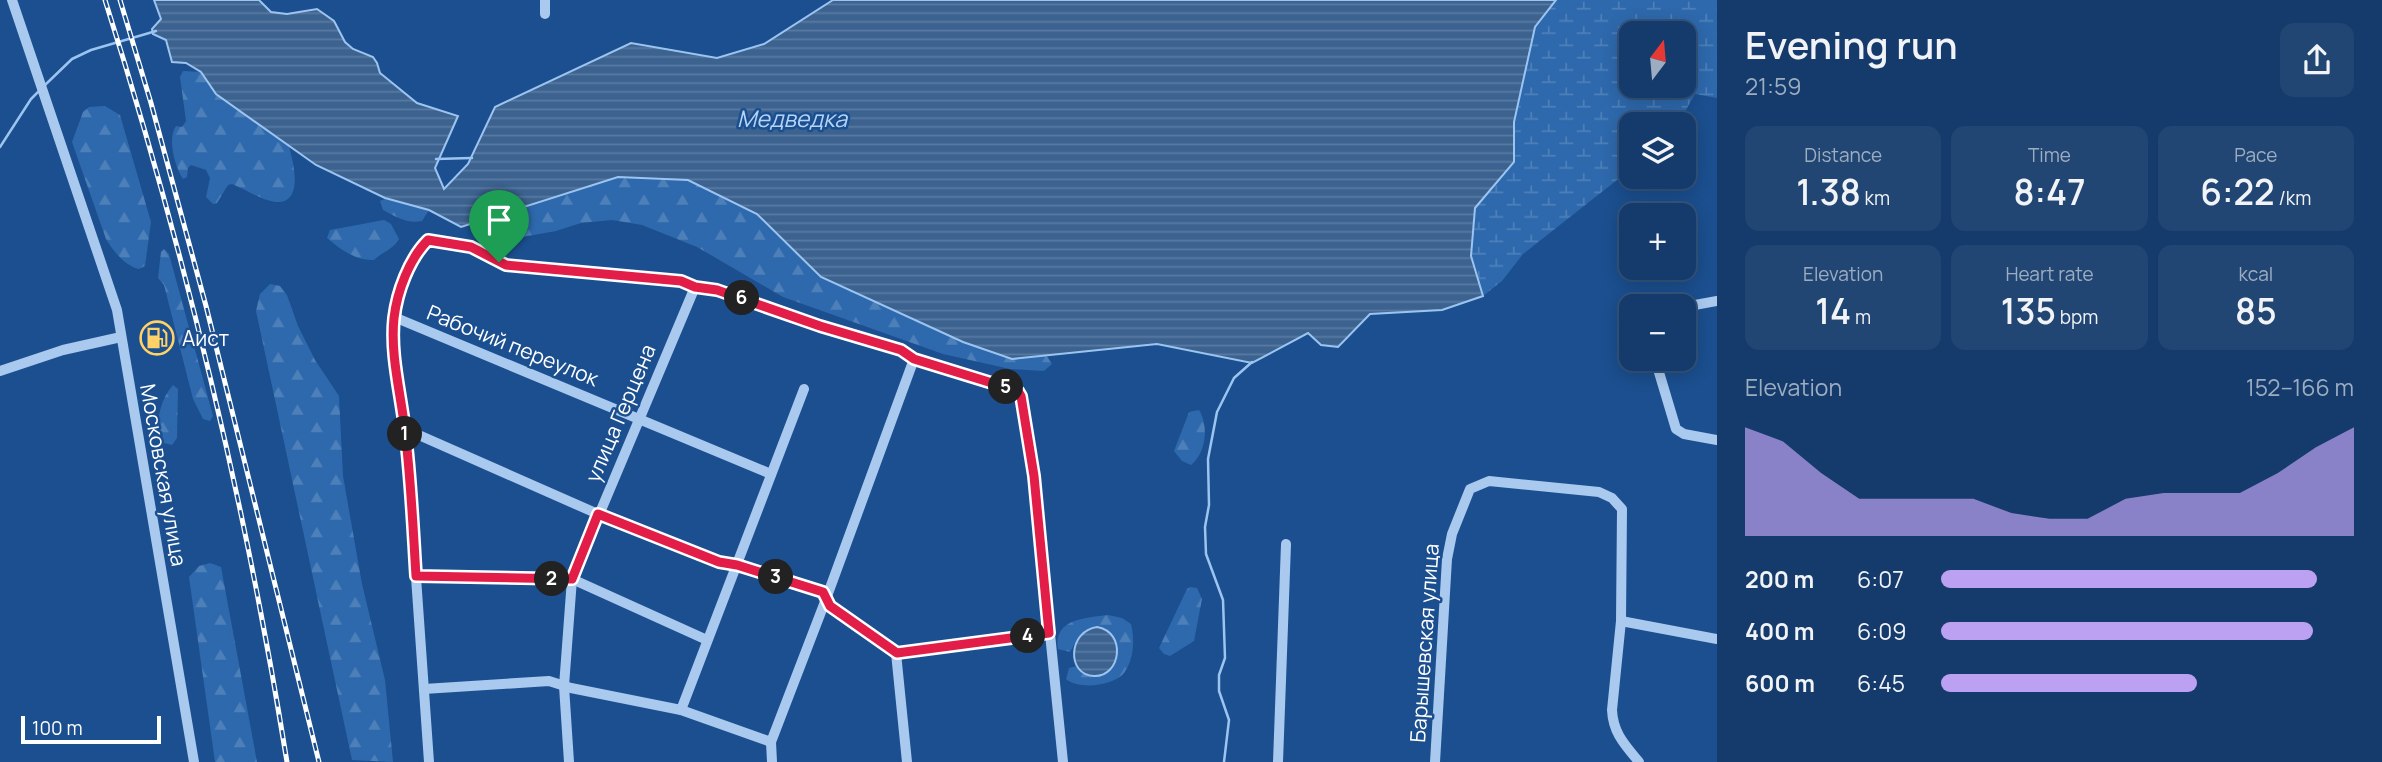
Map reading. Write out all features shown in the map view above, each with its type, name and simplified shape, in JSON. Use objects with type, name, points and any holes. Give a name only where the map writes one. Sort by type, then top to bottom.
[{"type":"street","name":"Московская улица","points":[[12,0],[117,310],[194,762]]},
{"type":"street","points":[[545,0],[545,14]]},
{"type":"street","points":[[429,762],[406,435],[393,337],[399,294],[419,248],[428,240],[471,247],[506,265],[681,281],[695,287],[717,290],[820,326],[901,350],[914,359],[1018,391],[1034,476],[1063,762]]},
{"type":"street","name":"улица Герцена","points":[[569,762],[564,686],[572,579],[695,287]]},
{"type":"street","points":[[1696,305],[1717,301]]},
{"type":"street","name":"Рабочий переулок","points":[[394,317],[771,474]]},
{"type":"street","points":[[0,372],[63,350],[121,337]]},
{"type":"street","points":[[772,762],[771,742],[914,359]]},
{"type":"street","points":[[1659,371],[1676,429],[1684,434],[1717,440]]},
{"type":"street","points":[[681,709],[804,389]]},
{"type":"street","points":[[406,435],[421,436],[598,514],[719,562],[737,565],[823,592],[830,606],[897,653],[1049,633]]},
{"type":"street","name":"Барышевская улица","points":[[1435,762],[1447,559],[1452,534],[1470,489],[1489,481],[1599,492],[1612,498],[1622,509],[1621,621]]},
{"type":"street","points":[[1278,762],[1286,544]]},
{"type":"street","points":[[416,576],[572,579],[707,640]]},
{"type":"street","points":[[1639,762],[1620,740],[1613,725],[1612,710],[1621,621],[1717,639]]},
{"type":"street","points":[[897,653],[907,762]]},
{"type":"street","points":[[424,689],[549,681],[681,709],[771,742]]},
{"type":"green space","points":[[1556,0],[1717,0],[1717,98],[1696,94],[1696,21],[1619,21],[1619,98],[1693,98],[1685,112],[1619,112],[1619,178],[1523,254],[1502,281],[1483,296],[1471,256],[1475,208],[1514,162],[1514,122],[1535,27]]},
{"type":"green space","points":[[183,71],[201,72],[216,94],[289,146],[295,181],[294,189],[284,201],[270,201],[232,184],[228,185],[217,203],[213,204],[206,197],[210,178],[206,170],[191,165],[187,177],[183,179],[175,160],[172,138],[176,126],[182,127],[186,121],[180,77]]},
{"type":"green space","points":[[105,106],[120,115],[151,222],[145,266],[139,269],[120,257],[106,239],[72,142],[83,112],[89,107]]},
{"type":"green space","points":[[618,177],[688,180],[757,214],[821,277],[1012,359],[1046,355],[1052,364],[1044,371],[1010,369],[943,354],[783,297],[697,247],[642,225],[612,220],[581,223],[556,231],[500,241],[486,239],[478,231],[479,221]]},
{"type":"green space","points":[[385,199],[429,210],[422,221],[406,221],[383,210],[380,201]]},
{"type":"green space","points":[[384,220],[391,224],[399,239],[374,260],[355,256],[327,238],[330,230]]},
{"type":"green space","points":[[164,249],[169,254],[213,416],[210,421],[203,419],[193,399],[164,285],[158,278],[161,252]]},
{"type":"green space","points":[[270,284],[280,286],[287,295],[298,326],[315,360],[339,396],[343,476],[362,584],[385,680],[393,762],[352,760],[256,311],[260,294]]},
{"type":"green space","points":[[173,385],[178,389],[177,438],[172,445],[164,443],[157,436],[160,409]]},
{"type":"green space","points":[[1199,410],[1205,431],[1203,447],[1191,465],[1182,461],[1174,451],[1189,412]]},
{"type":"green space","points":[[210,563],[221,567],[257,762],[215,762],[189,577],[199,566]]},
{"type":"green space","points":[[1190,587],[1197,588],[1202,599],[1194,641],[1170,656],[1164,654],[1159,648]]},
{"type":"green space","points":[[1108,615],[1122,618],[1131,624],[1133,649],[1124,673],[1112,681],[1096,685],[1079,685],[1066,679],[1069,668],[1077,666],[1087,675],[1087,629],[1079,636],[1070,652],[1058,649],[1061,631],[1073,622]]},
{"type":"water","points":[[154,0],[259,0],[271,12],[287,14],[317,9],[334,21],[345,42],[353,49],[373,57],[380,73],[417,103],[458,116],[435,168],[444,189],[468,164],[495,107],[631,43],[717,58],[764,44],[833,0],[1556,0],[1535,27],[1514,122],[1514,162],[1475,208],[1471,256],[1483,296],[1442,310],[1370,314],[1338,347],[1321,345],[1308,333],[1252,363],[1157,344],[1012,359],[963,342],[821,277],[757,214],[688,180],[618,177],[461,227],[429,210],[385,198],[316,165],[216,94],[201,72],[186,63],[172,62],[166,40],[153,34],[152,29],[161,19]]},
{"type":"water","points":[[1097,627],[1113,637],[1117,654],[1110,669],[1094,676],[1085,674],[1079,668],[1074,653],[1080,636]]},
{"type":"waterway","name":"Медведка","points":[[45,85],[72,59],[91,50],[156,31]]},
{"type":"waterway","name":"Медведка","points":[[0,147],[31,99],[40,90]]},
{"type":"waterway","name":"Медведка","points":[[436,159],[472,158]]},
{"type":"waterway","points":[[1224,762],[1229,720],[1219,691],[1219,675],[1225,658],[1223,600],[1206,554],[1208,459],[1217,412],[1234,378],[1252,362]]},
{"type":"railway","points":[[105,0],[161,188],[210,378],[252,570],[287,762]]},
{"type":"railway","points":[[120,0],[206,306],[319,762]]},
{"type":"place","name":"Аист","points":[[157,338]]},
{"type":"route","points":[[428,240],[471,247],[499,262],[506,265],[681,281],[695,287],[717,290],[820,326],[901,350],[914,359],[1018,391],[1034,476],[1049,633],[897,653],[830,606],[823,592],[737,565],[719,562],[598,514],[572,579],[416,576],[406,435],[393,337],[399,294],[419,248],[428,240]]}]
